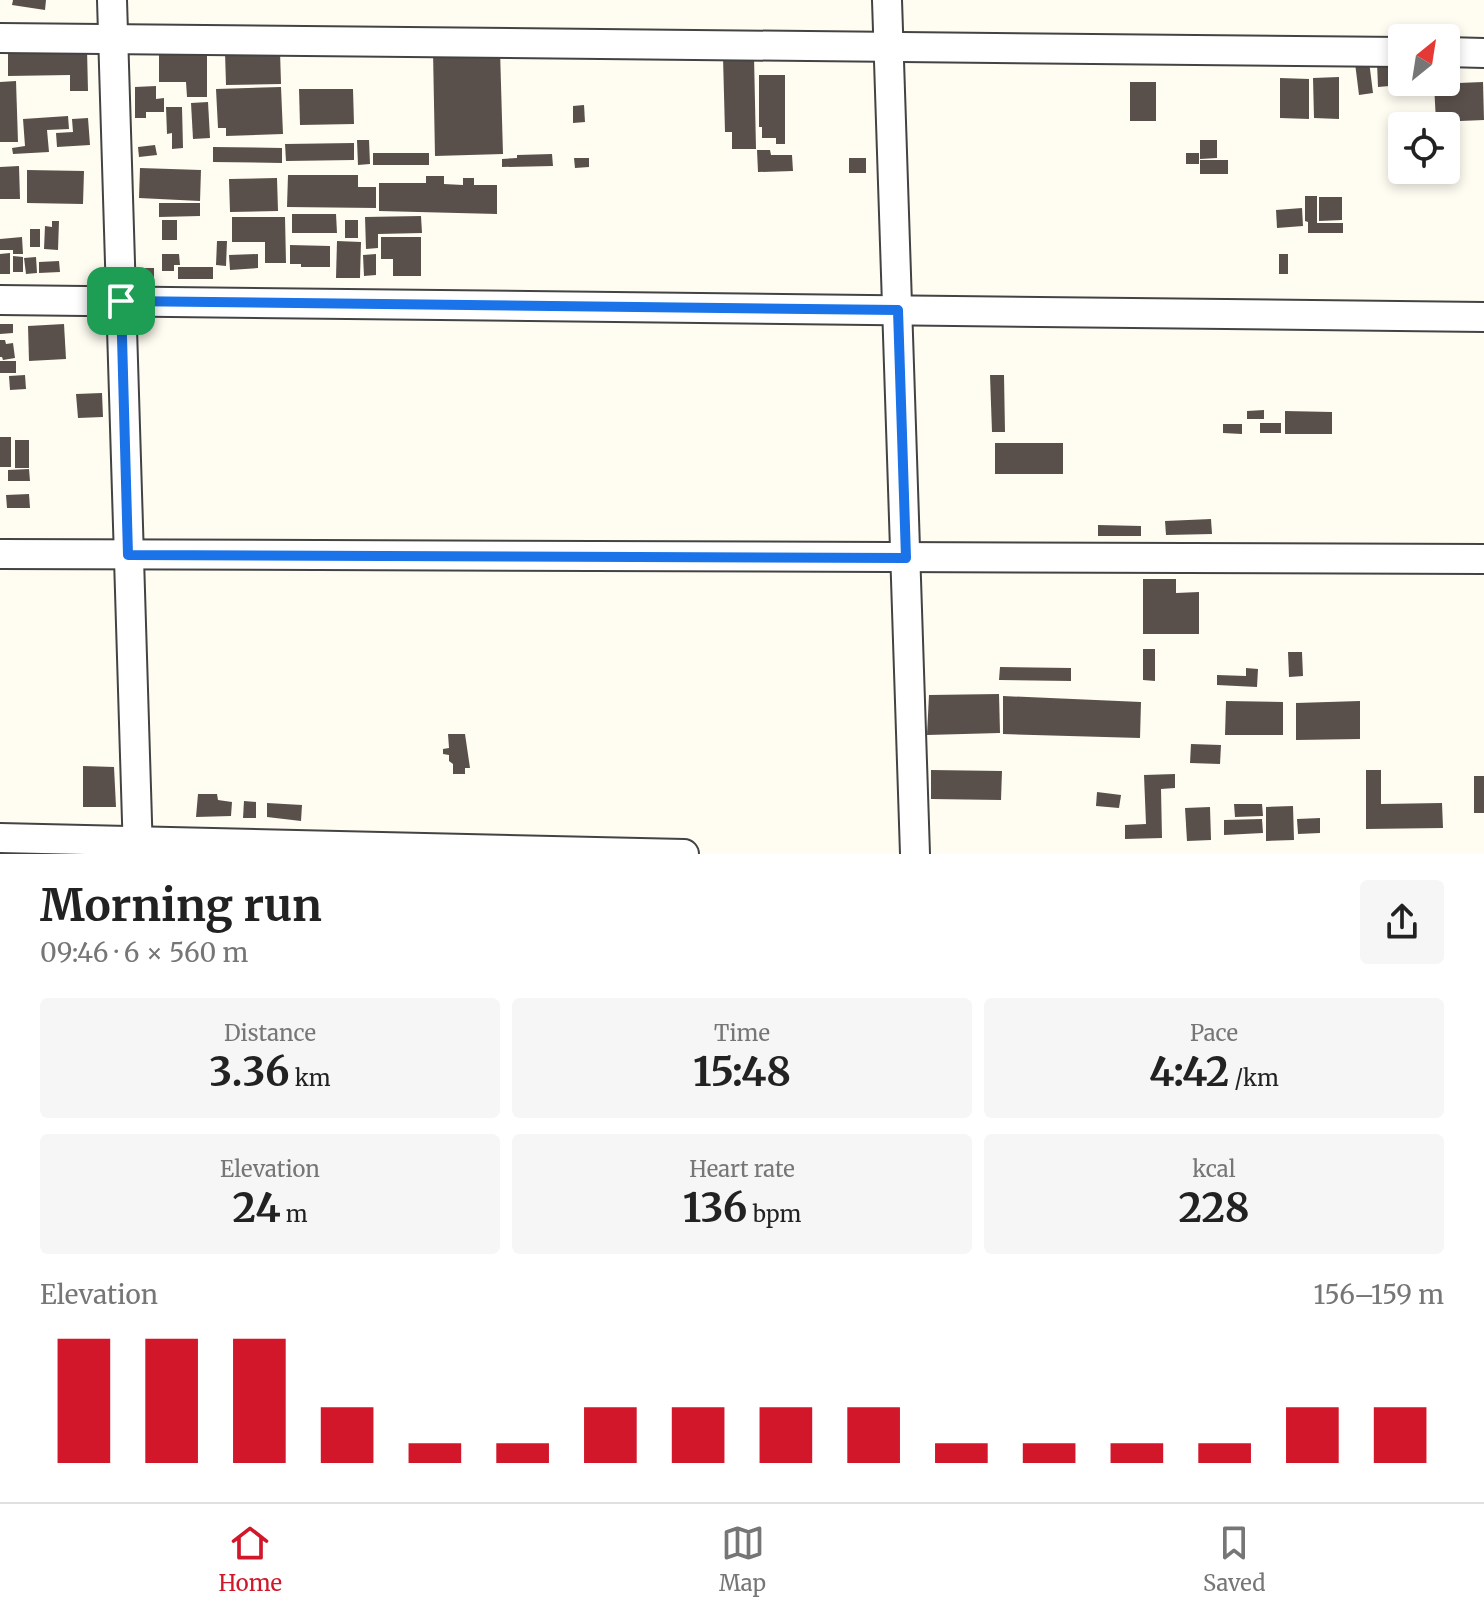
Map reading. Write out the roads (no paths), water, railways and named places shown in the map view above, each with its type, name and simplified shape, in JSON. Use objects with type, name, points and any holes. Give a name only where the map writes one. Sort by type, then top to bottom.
[{"type":"street","points":[[112,0],[138,847]]},
{"type":"street","points":[[887,0],[915,854]]},
{"type":"street","points":[[0,38],[1388,52]]},
{"type":"street","points":[[1460,52],[1484,53]]},
{"type":"street","points":[[0,300],[1484,317]]},
{"type":"street","points":[[0,554],[1484,559]]},
{"type":"street","points":[[0,838],[138,847],[684,854]]}]
